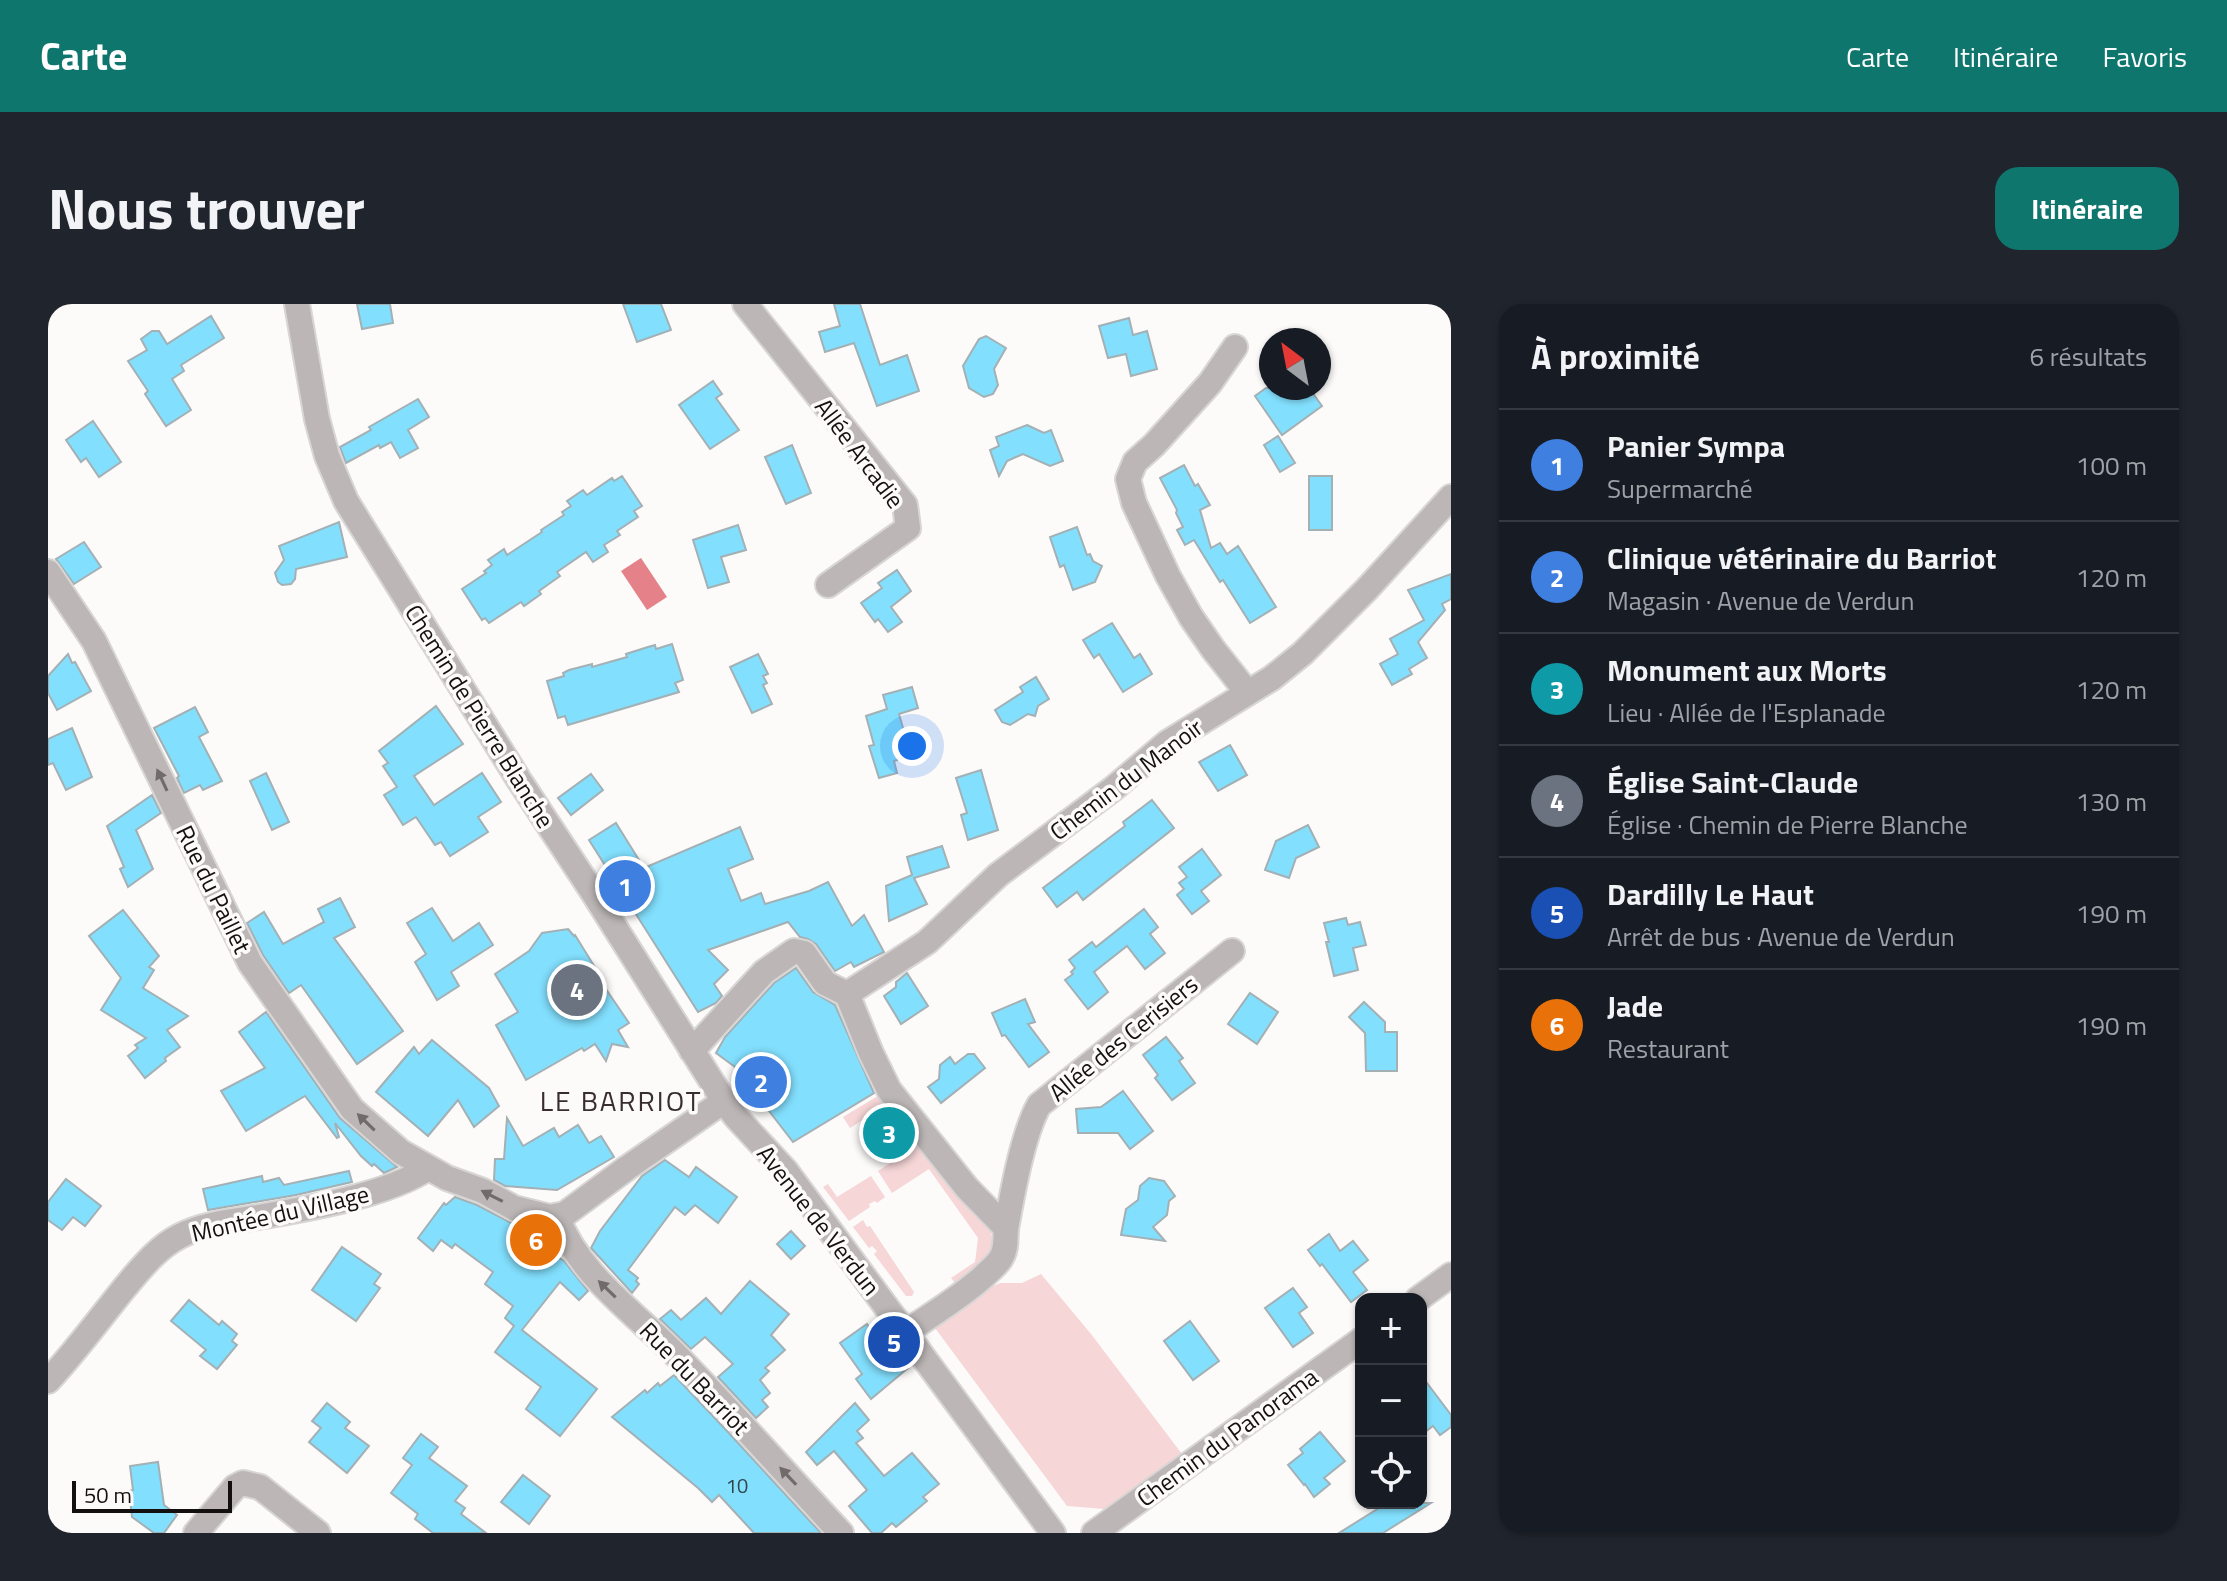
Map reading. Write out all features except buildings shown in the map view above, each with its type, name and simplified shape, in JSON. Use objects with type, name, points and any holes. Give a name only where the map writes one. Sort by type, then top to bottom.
[{"type":"street","name":"Chemin de Pierre Blanche","points":[[297,304],[317,419],[327,456],[346,501],[724,1101]]},
{"type":"street","name":"Allée Arcadie","points":[[745,304],[905,505],[908,528],[828,585]]},
{"type":"street","points":[[1235,347],[1210,383],[1135,462],[1128,479],[1134,503],[1168,576],[1191,617],[1247,692]]},
{"type":"street","name":"Chemin du Manoir","points":[[855,990],[927,942],[998,875],[1167,743],[1272,678],[1318,640],[1451,497]]},
{"type":"street","name":"Rue du Paillet","points":[[48,572],[94,641],[250,963],[352,1109],[401,1152],[428,1168],[514,1208],[557,1216]]},
{"type":"street","points":[[692,1051],[764,972],[794,951],[804,953],[825,983],[855,990],[871,1053],[889,1090],[967,1188],[1006,1228]]},
{"type":"street","name":"Allée des Cerisiers","points":[[905,1333],[974,1285],[1000,1261],[1007,1245],[1006,1228],[1029,1128],[1039,1105],[1232,951]]},
{"type":"street","points":[[557,1216],[565,1214],[724,1101]]},
{"type":"street","name":"Avenue de Verdun","points":[[724,1101],[786,1171],[1053,1533]]},
{"type":"street","name":"Montée du Village","points":[[48,1381],[142,1267],[160,1249],[181,1235],[217,1224],[349,1199],[416,1177],[428,1168]]},
{"type":"street","name":"Rue du Barriot","points":[[557,1216],[564,1236],[596,1278],[675,1354],[841,1533]]},
{"type":"street","points":[[1426,1293],[1451,1275]]},
{"type":"street","name":"Chemin du Panorama","points":[[1094,1533],[1355,1344]]},
{"type":"street","points":[[196,1533],[235,1487],[243,1483],[260,1487],[318,1533]]},
{"type":"shaded area","points":[[641,558],[667,597],[647,610],[621,571]]},
{"type":"shaded area","points":[[881,1094],[991,1232],[988,1257],[955,1283],[951,1278],[975,1262],[978,1238],[929,1169],[892,1193],[878,1171],[904,1154],[874,1113],[850,1128],[843,1117]]},
{"type":"shaded area","points":[[871,1176],[885,1197],[869,1204],[870,1207],[849,1221],[823,1187],[828,1184],[837,1197]]},
{"type":"shaded area","points":[[863,1220],[914,1292],[912,1296],[906,1296],[874,1254],[877,1251],[872,1246],[869,1248],[853,1227]]},
{"type":"shaded area","points":[[1041,1274],[1182,1454],[1104,1509],[1067,1506],[935,1328],[978,1293],[1000,1283],[1022,1283]]},
{"type":"place","name":"Panier Sympa","points":[[625,886]]},
{"type":"place","name":"Église Saint-Claude","points":[[577,990]]},
{"type":"place","name":"Clinique vétérinaire du Barriot","points":[[761,1082]]},
{"type":"place","name":"Monument aux Morts","points":[[889,1133]]},
{"type":"place","name":"Jade","points":[[536,1240]]},
{"type":"place","name":"Dardilly Le Haut","points":[[894,1342]]},
{"type":"district","name":"LE BARRIOT","points":[[621,1100]]}]
